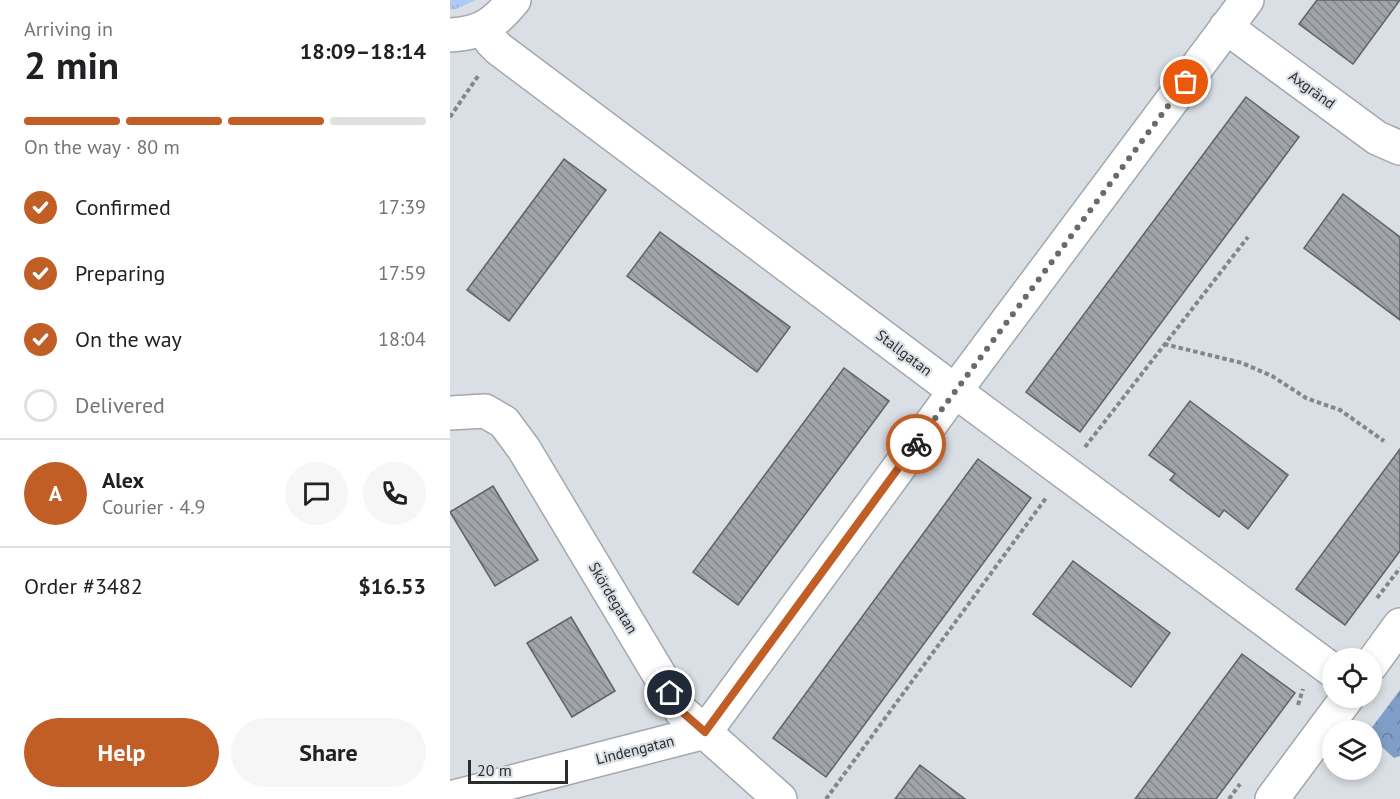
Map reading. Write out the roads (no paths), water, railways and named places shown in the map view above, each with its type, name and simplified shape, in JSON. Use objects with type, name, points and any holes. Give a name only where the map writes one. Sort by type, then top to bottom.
[{"type":"street","points":[[450,35],[491,39],[500,16],[514,0]]},
{"type":"street","points":[[705,732],[1246,0]]},
{"type":"street","name":"Axgränd","points":[[1226,27],[1377,138],[1400,148]]},
{"type":"street","name":"Stallgatan","points":[[491,39],[955,391],[1322,663]]},
{"type":"street","name":"Skördegatan","points":[[450,413],[485,411],[504,422],[524,449],[681,711],[780,799]]},
{"type":"street","points":[[1382,650],[1400,625]]},
{"type":"street","points":[[1272,799],[1340,708]]},
{"type":"street","name":"Lindengatan","points":[[450,798],[705,732]]}]
